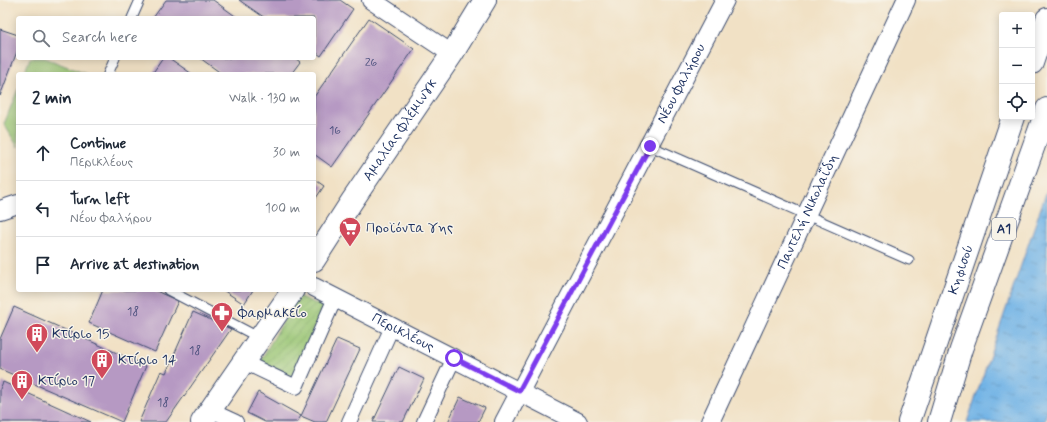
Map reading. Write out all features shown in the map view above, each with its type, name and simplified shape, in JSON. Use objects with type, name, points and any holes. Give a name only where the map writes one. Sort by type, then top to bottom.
[{"type":"main road","name":"Αμαλίας Φλέμινγκ","points":[[316,257],[352,201],[452,54],[486,0]]},
{"type":"main road","points":[[1035,54],[1047,19]]},
{"type":"main road","name":"Α1","points":[[939,422],[961,349],[1047,109]]},
{"type":"main road","name":"Κηφισού","points":[[909,422],[1012,120]]},
{"type":"main road","points":[[206,416],[292,292]]},
{"type":"main road","points":[[924,422],[961,349]]},
{"type":"street","points":[[371,0],[452,54]]},
{"type":"street","name":"Νέου Φαλήρου","points":[[504,422],[519,391],[650,146],[725,0]]},
{"type":"street","name":"Παντελή Νικολαΐδη","points":[[710,422],[906,0]]},
{"type":"street","points":[[0,210],[16,205]]},
{"type":"street","name":"Περικλέους","points":[[316,288],[578,422]]},
{"type":"street","points":[[244,362],[296,387],[335,298]]},
{"type":"street","points":[[349,422],[392,327]]},
{"type":"street","points":[[424,422],[454,358]]},
{"type":"street","points":[[206,416],[236,422]]},
{"type":"lane","points":[[133,16],[140,0]]},
{"type":"lane","points":[[109,72],[114,60]]},
{"type":"lane","points":[[650,146],[909,260]]},
{"type":"lane","points":[[172,292],[260,338]]},
{"type":"green space","points":[[29,60],[50,60],[81,72],[25,72]]},
{"type":"green space","points":[[16,94],[16,144],[4,124]]},
{"type":"green space","points":[[298,296],[324,307],[294,378],[259,363]]},
{"type":"water","points":[[1047,190],[1047,412],[1044,422],[967,422]]},
{"type":"building","points":[[166,0],[213,0],[235,16],[154,16]]},
{"type":"building","points":[[239,0],[340,0],[353,9],[321,56],[316,52],[316,16],[262,16]]},
{"type":"building","points":[[369,18],[414,49],[332,167],[316,155],[316,94]]},
{"type":"building","points":[[0,29],[16,34],[16,54],[0,96]]},
{"type":"building","points":[[162,60],[172,60],[189,72],[153,72]]},
{"type":"building","points":[[203,60],[298,60],[300,62],[292,72],[219,72]]},
{"type":"building","points":[[316,180],[324,186],[316,198]]},
{"type":"building","points":[[102,292],[158,292],[178,301],[155,352],[89,323]]},
{"type":"building","points":[[226,292],[252,292],[244,304]]},
{"type":"building","points":[[14,307],[146,366],[122,422],[0,369],[0,339]]},
{"type":"building","points":[[193,312],[231,329],[166,422],[139,422],[161,371],[166,373]]},
{"type":"building","points":[[337,339],[360,349],[326,422],[315,422],[301,416]]},
{"type":"building","points":[[399,367],[424,379],[403,422],[373,422]]},
{"type":"building","name":"Κτίριο 17","points":[[3,382],[91,422],[0,422],[0,389]]},
{"type":"building","points":[[258,392],[301,416],[297,422],[265,422],[247,413]]},
{"type":"building","points":[[460,397],[485,408],[478,422],[448,422]]},
{"type":"place","name":"Προϊόντα γης","points":[[350,248]]},
{"type":"place","name":"Φαρμακείο","points":[[222,332]]},
{"type":"place","name":"Κτίριο 15","points":[[37,354]]},
{"type":"place","name":"Κτίριο 14","points":[[102,380]]},
{"type":"place","name":"Κτίριο 17","points":[[22,400]]},
{"type":"route","points":[[454,358],[519,391],[650,146]]}]
